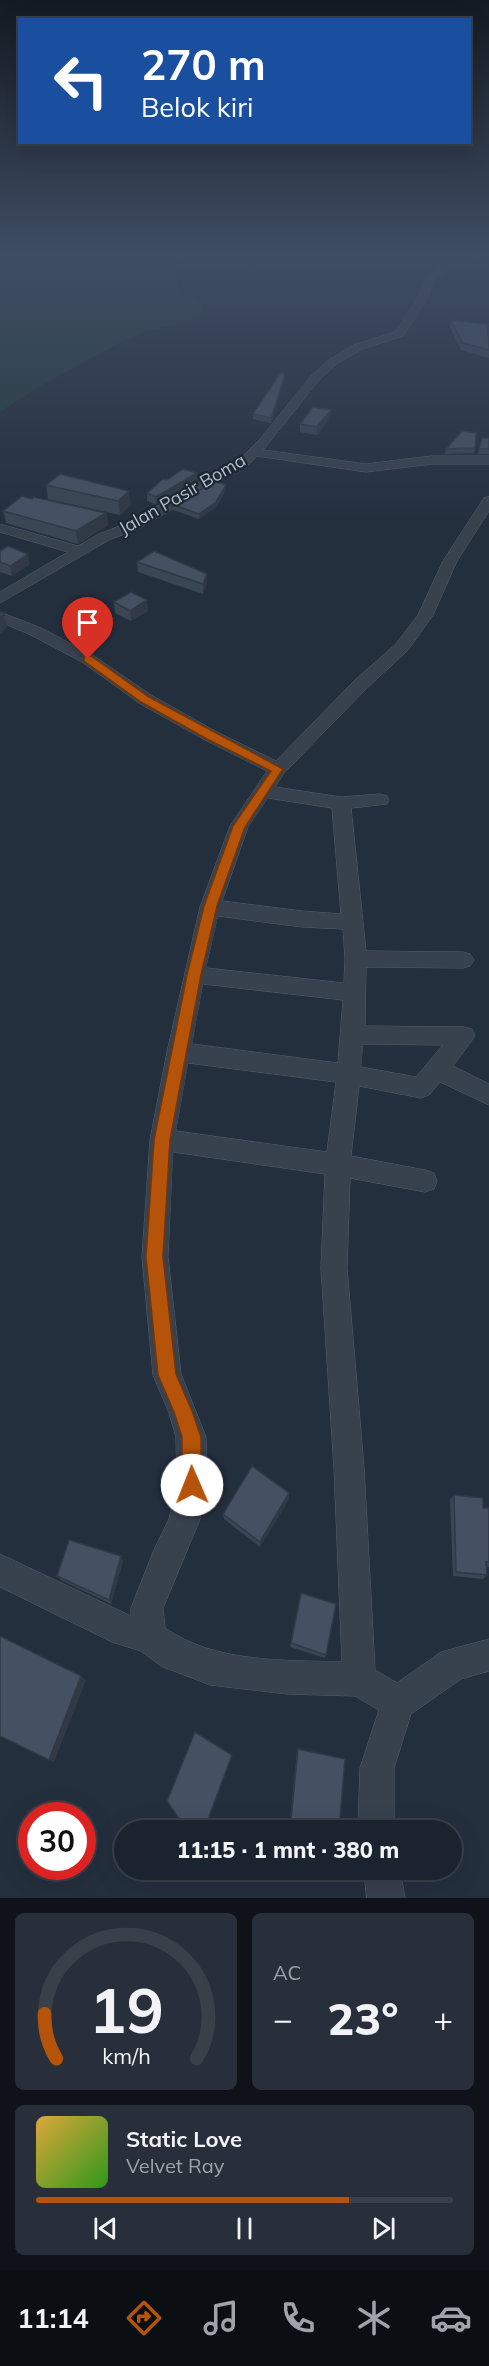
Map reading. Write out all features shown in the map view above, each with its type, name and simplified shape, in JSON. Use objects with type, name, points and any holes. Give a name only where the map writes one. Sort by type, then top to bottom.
[{"type":"street","name":"Jalan Pasir Boma","points":[[0,598],[80,550],[135,525],[245,461],[315,378],[334,361],[366,345]]},
{"type":"street","points":[[254,452],[366,468],[432,459],[489,460]]},
{"type":"street","points":[[149,1637],[147,1608],[165,1561],[184,1522],[192,1485],[191,1437],[183,1411],[167,1375],[155,1257],[162,1140],[178,1052],[210,906],[239,826],[278,769],[360,685],[402,647],[425,615],[450,561],[489,501]]},
{"type":"street","points":[[113,520],[135,525]]},
{"type":"street","points":[[0,528],[80,550]]},
{"type":"street","points":[[0,617],[35,631],[88,659],[145,699],[211,736],[278,769]]},
{"type":"street","points":[[263,791],[341,803],[380,800]]},
{"type":"street","points":[[341,803],[356,959],[353,1035],[338,1165],[334,1268],[349,1468],[359,1678]]},
{"type":"street","points":[[210,906],[302,919],[353,922]]},
{"type":"street","points":[[356,959],[463,960]]},
{"type":"street","points":[[194,975],[355,993]]},
{"type":"street","points":[[178,1052],[348,1074],[422,1088],[464,1036],[353,1035]]},
{"type":"street","points":[[437,1069],[489,1095]]},
{"type":"street","points":[[162,1140],[338,1165],[425,1181]]},
{"type":"street","points":[[0,1570],[124,1630],[149,1637],[173,1654],[210,1668],[287,1677],[359,1678],[398,1703]]},
{"type":"street","points":[[376,1820],[377,1768],[398,1703],[453,1664],[489,1655]]},
{"type":"street","points":[[384,1880],[386,1898]]},
{"type":"green space","points":[[0,345],[116,345],[40,386],[0,412]]},
{"type":"building","points":[[468,345],[489,345],[489,350]]},
{"type":"building","points":[[281,372],[285,374],[271,418],[253,414]]},
{"type":"building","points":[[313,407],[331,410],[317,427],[300,424]]},
{"type":"building","points":[[462,431],[476,433],[475,448],[446,449]]},
{"type":"building","points":[[482,438],[489,438],[489,449],[479,449]]},
{"type":"building","points":[[183,469],[197,473],[156,497],[147,493],[163,479],[167,480]]},
{"type":"building","points":[[60,474],[129,491],[118,501],[46,485]]},
{"type":"building","points":[[215,481],[226,485],[216,502],[199,514],[174,505]]},
{"type":"building","points":[[22,496],[106,513],[76,531],[3,511]]},
{"type":"building","points":[[8,546],[28,554],[10,566],[0,562],[0,551]]},
{"type":"building","points":[[154,551],[207,574],[203,584],[137,562]]},
{"type":"building","points":[[131,592],[147,600],[130,611],[114,602]]},
{"type":"building","points":[[252,1466],[289,1493],[260,1542],[223,1514]]},
{"type":"building","points":[[454,1495],[483,1498],[483,1508],[489,1508],[487,1575],[456,1572]]},
{"type":"building","points":[[69,1540],[121,1556],[109,1600],[57,1576]]},
{"type":"building","points":[[301,1593],[336,1604],[326,1655],[291,1643]]},
{"type":"building","points":[[0,1636],[81,1676],[49,1760],[0,1736]]},
{"type":"building","points":[[195,1732],[232,1755],[208,1820],[180,1820],[167,1801]]},
{"type":"building","points":[[298,1749],[345,1759],[340,1820],[291,1820]]},
{"type":"route","points":[[88,659],[145,699],[211,736],[278,769],[239,826],[210,906],[178,1052],[162,1140],[155,1257],[167,1375],[183,1411],[191,1437],[192,1485]]}]
